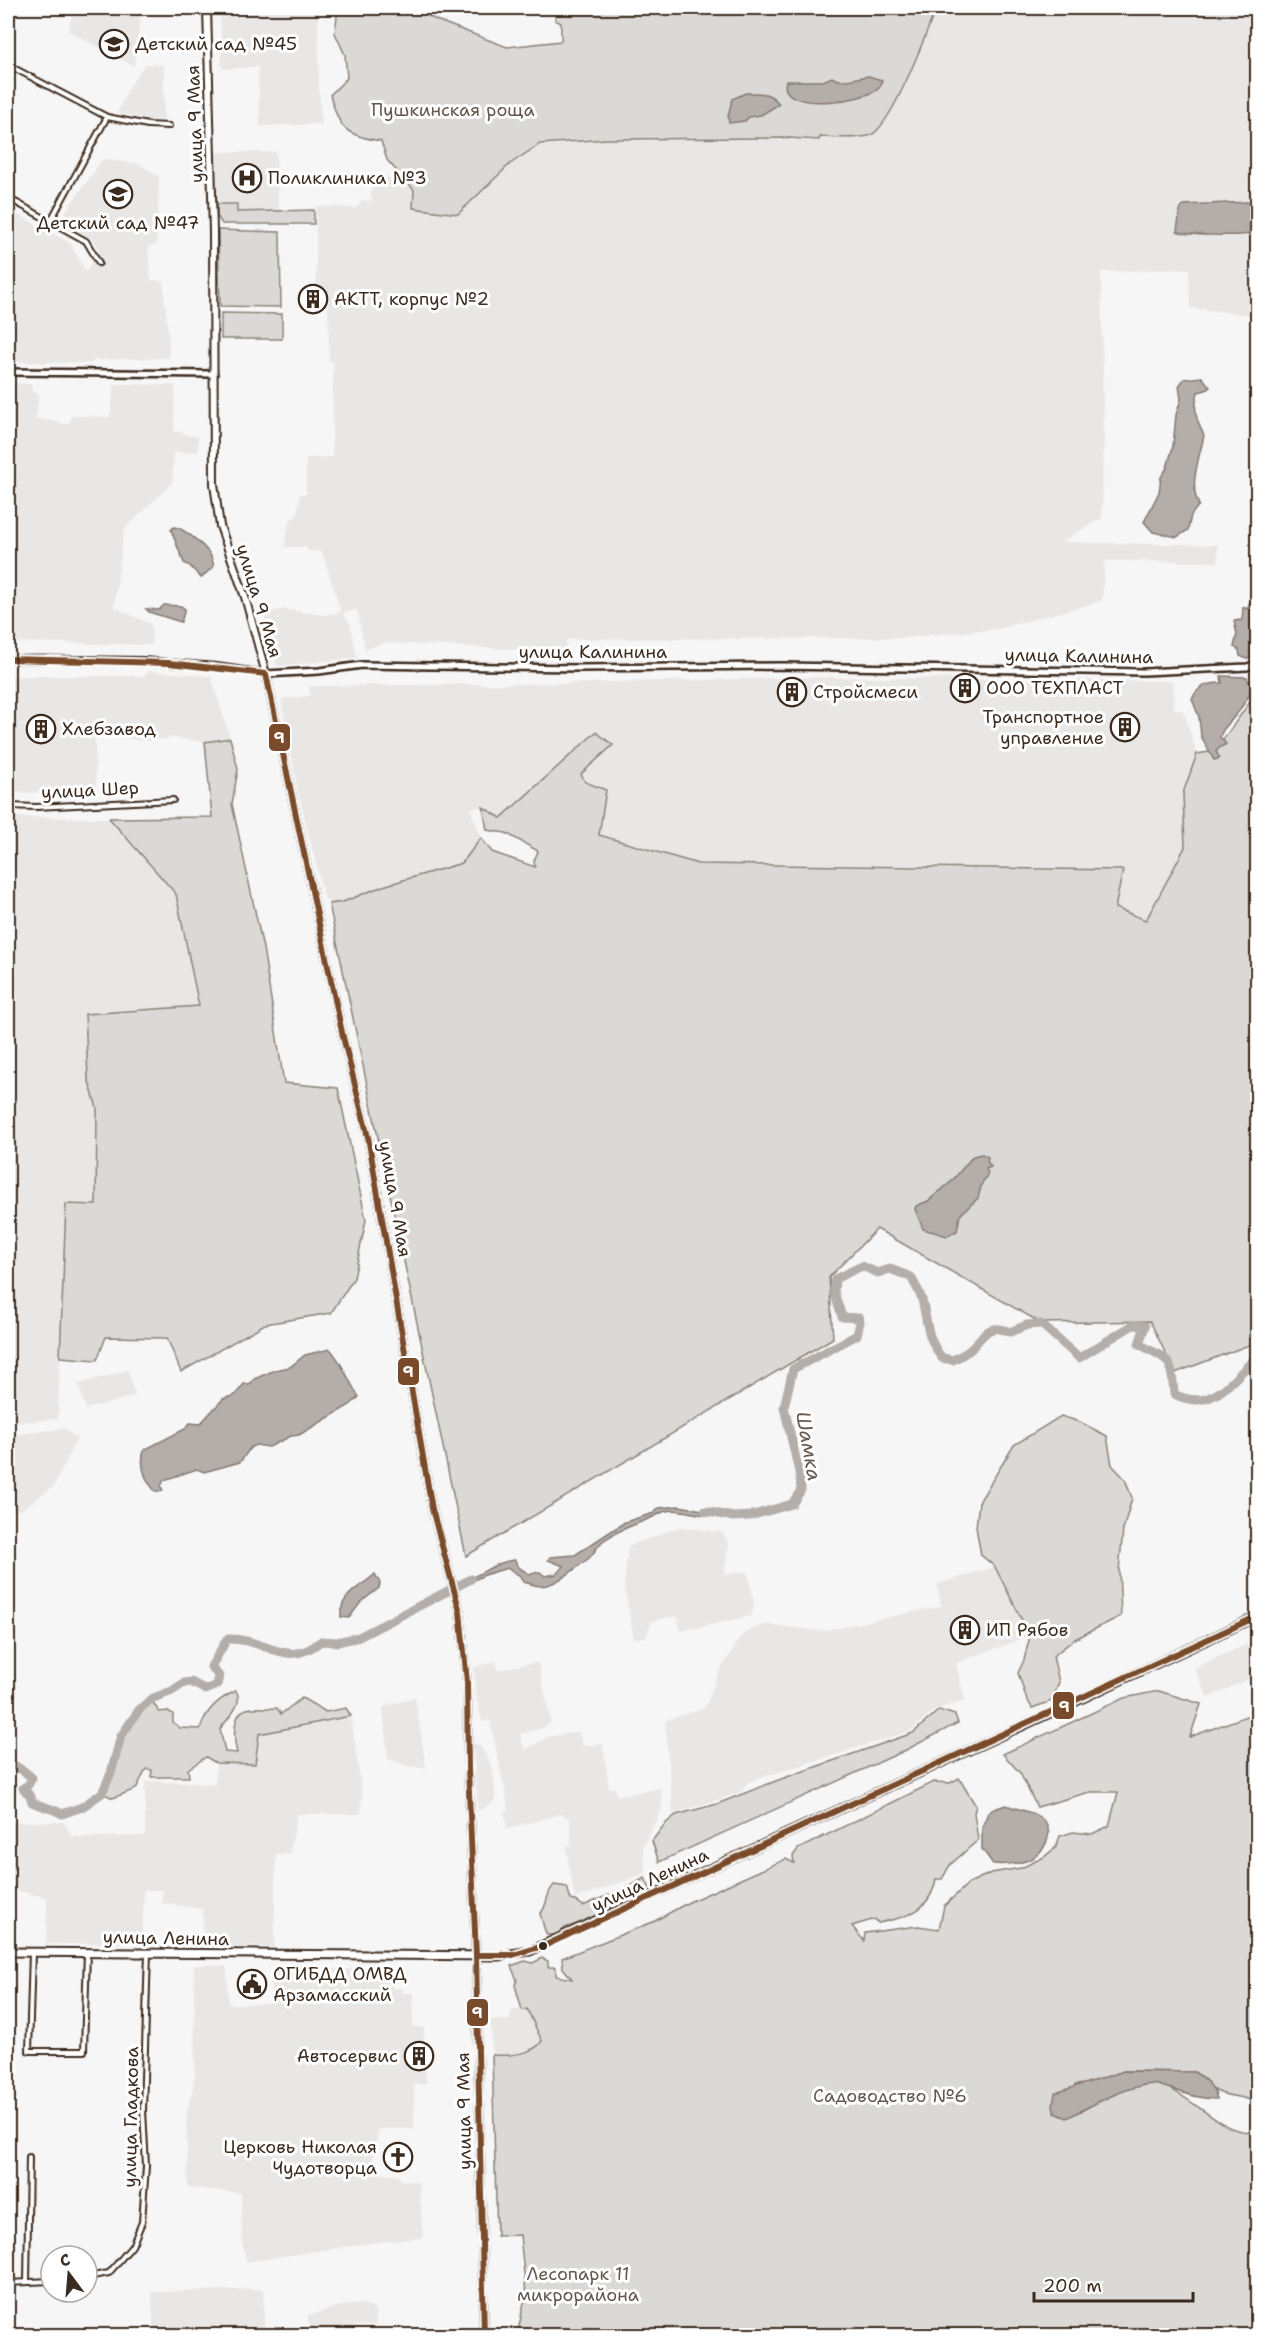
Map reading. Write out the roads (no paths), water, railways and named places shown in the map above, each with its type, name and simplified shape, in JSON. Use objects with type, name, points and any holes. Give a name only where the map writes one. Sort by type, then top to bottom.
[{"type":"main road","name":"улица 9 Мая","points":[[207,8],[214,484],[217,513],[245,597],[266,674],[343,1037],[369,1137],[432,1509],[456,1593],[463,1635],[467,1682],[468,1769],[476,1955],[484,2336]]},
{"type":"main road","name":"улица Ленина","points":[[8,1952],[513,1955],[546,1945],[1257,1616]]},
{"type":"street","points":[[8,65],[108,117],[148,125],[169,126]]},
{"type":"street","points":[[51,220],[108,117]]},
{"type":"street","points":[[8,198],[86,241],[99,263]]},
{"type":"street","points":[[8,372],[214,374]]},
{"type":"street","name":"улица Калинина","points":[[8,659],[148,661],[217,666],[266,674],[319,671],[362,665],[575,668],[782,666],[1054,672],[1179,671],[1247,668],[1257,664]]},
{"type":"street","name":"улица Шер","points":[[8,806],[36,807],[173,800]]},
{"type":"street","points":[[32,1952],[29,2051],[84,2051],[87,1952]]},
{"type":"street","name":"улица Гладкова","points":[[99,2274],[109,2272],[132,2246],[142,2222],[146,2166],[143,2111],[148,1952]]},
{"type":"street","points":[[27,2282],[29,2157]]},
{"type":"street","points":[[8,2283],[39,2282]]},
{"type":"waterway","name":"Шамка","points":[[705,1511],[733,1517],[750,1516],[792,1504],[801,1490],[800,1476],[784,1407],[793,1369],[857,1335],[859,1318],[842,1317],[834,1292],[835,1279],[862,1266],[878,1273],[890,1269],[911,1277],[921,1297],[931,1338],[942,1358],[953,1360],[964,1354],[991,1330],[1002,1329],[1010,1332],[1027,1325],[1041,1324],[1079,1358],[1133,1325],[1145,1326],[1139,1344],[1167,1361],[1172,1373],[1174,1394],[1200,1400],[1221,1391],[1258,1356]]},
{"type":"waterway","name":"Шамка","points":[[8,1762],[32,1778],[23,1788],[32,1802],[62,1814],[82,1807],[102,1793],[111,1773],[121,1736],[139,1710],[151,1699],[172,1691],[184,1683],[191,1682],[206,1690],[217,1685],[219,1676],[211,1667],[227,1639],[241,1640],[276,1651],[297,1653],[321,1641],[337,1642],[359,1637],[471,1579]]},
{"type":"place","name":"Детский сад №45","points":[[114,44]]},
{"type":"place","name":"Поликлиника №3","points":[[247,178]]},
{"type":"place","name":"Детский сад №47","points":[[118,194]]},
{"type":"place","name":"АКТТ, корпус №2","points":[[313,299]]},
{"type":"place","name":"ООО ТЕХПЛАСТ","points":[[965,688]]},
{"type":"place","name":"Стройсмеси","points":[[792,692]]},
{"type":"place","name":"Транспортное управление","points":[[1125,727]]},
{"type":"place","name":"Хлебзавод","points":[[41,729]]},
{"type":"place","name":"ИП Рябов","points":[[965,1630]]},
{"type":"place","name":"ОГИБДД ОМВД Арзамасский","points":[[252,1984]]},
{"type":"place","name":"Автосервис","points":[[419,2056]]},
{"type":"place","name":"Церковь Николая Чудотворца","points":[[398,2157]]},
{"type":"park label","name":"Пушкинская роща","points":[[453,110]]},
{"type":"park label","name":"Садоводство №6","points":[[890,2096]]},
{"type":"park label","name":"Лесопарк 11 микрорайона","points":[[578,2284]]}]
